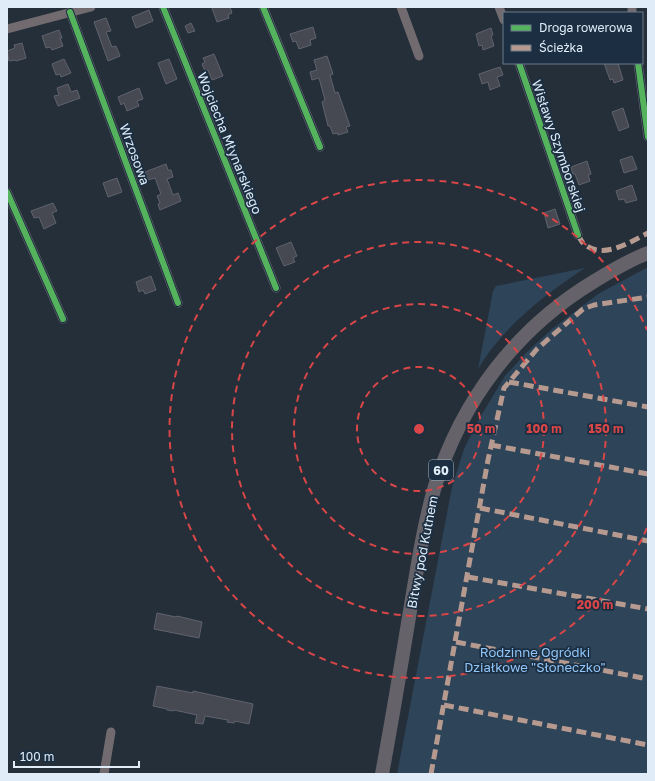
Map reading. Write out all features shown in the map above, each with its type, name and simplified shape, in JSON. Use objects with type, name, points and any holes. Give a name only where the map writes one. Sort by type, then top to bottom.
[{"type":"main road","name":"Bitwy pod Kutnem","points":[[382,774],[414,583],[429,512],[444,463],[464,417],[498,365],[525,334],[542,318],[584,287],[608,272],[648,253]]},
{"type":"street","points":[[7,29],[92,7]]},
{"type":"street","name":"Wojciecha Młynarskiego","points":[[163,7],[276,288]]},
{"type":"street","points":[[262,7],[320,147]]},
{"type":"street","points":[[401,7],[419,56]]},
{"type":"street","points":[[499,7],[503,17]]},
{"type":"street","name":"Wrzosowa","points":[[70,12],[178,303]]},
{"type":"street","name":"Wisławy Szymborskiej","points":[[519,64],[578,235]]},
{"type":"street","points":[[638,64],[648,137]]},
{"type":"street","points":[[7,192],[63,319]]},
{"type":"street","points":[[104,774],[111,732]]},
{"type":"green space","name":"Rodzinne Ogródki Działkowe \"Słoneczko\"","points":[[648,267],[648,774],[397,774],[452,487],[464,449],[479,419],[505,376],[526,353],[552,329],[598,294]]},
{"type":"green space","points":[[585,268],[554,289],[512,326],[488,354],[478,369],[493,291],[496,286]]},
{"type":"building","points":[[230,7],[232,13],[228,15],[229,18],[217,22],[212,8]]},
{"type":"building","points":[[149,10],[153,21],[136,28],[132,17]]},
{"type":"building","points":[[106,18],[111,31],[106,32],[112,47],[116,46],[120,56],[108,61],[94,22]]},
{"type":"building","points":[[191,23],[195,31],[188,33],[185,26]]},
{"type":"building","points":[[313,27],[316,38],[310,40],[311,45],[299,49],[296,41],[293,42],[290,34]]},
{"type":"building","points":[[491,28],[493,35],[491,36],[494,46],[483,50],[482,45],[479,46],[476,34]]},
{"type":"building","points":[[59,30],[63,46],[52,50],[50,47],[46,48],[42,36]]},
{"type":"building","points":[[22,43],[26,58],[16,61],[9,61],[7,51],[15,48],[14,45]]},
{"type":"building","points":[[214,54],[223,76],[212,80],[208,70],[205,71],[202,64],[205,62],[203,58]]},
{"type":"building","points":[[327,56],[333,74],[330,75],[335,93],[338,92],[350,126],[346,127],[348,132],[338,135],[338,133],[333,134],[330,126],[328,126],[322,102],[325,100],[319,78],[312,80],[310,72],[317,70],[314,60]]},
{"type":"building","points":[[64,59],[71,73],[61,77],[60,74],[56,75],[52,64]]},
{"type":"building","points":[[169,59],[177,79],[166,84],[158,63]]},
{"type":"building","points":[[604,64],[618,64],[623,80],[614,83],[613,79],[610,80]]},
{"type":"building","points":[[500,67],[503,75],[497,77],[500,86],[490,90],[488,82],[482,84],[479,74]]},
{"type":"building","points":[[68,84],[71,92],[77,90],[80,98],[58,106],[54,96],[59,95],[57,88]]},
{"type":"building","points":[[139,88],[143,99],[137,101],[139,106],[127,111],[124,103],[121,105],[118,97]]},
{"type":"building","points":[[623,108],[629,127],[619,131],[612,112]]},
{"type":"building","points":[[632,156],[637,169],[624,173],[620,160]]},
{"type":"building","points":[[587,161],[591,174],[588,175],[590,181],[579,185],[571,167]]},
{"type":"building","points":[[166,164],[168,170],[171,170],[173,177],[167,179],[173,195],[178,193],[181,201],[160,210],[158,204],[160,203],[157,196],[161,194],[155,178],[148,180],[145,172]]},
{"type":"building","points":[[117,178],[122,192],[108,197],[103,183]]},
{"type":"building","points":[[632,185],[637,200],[626,203],[624,199],[619,200],[616,191]]},
{"type":"building","points":[[53,203],[57,211],[52,213],[56,223],[44,229],[39,217],[34,218],[31,211]]},
{"type":"building","points":[[555,209],[560,224],[548,228],[544,213]]},
{"type":"building","points":[[291,242],[297,256],[293,258],[295,262],[284,266],[276,248]]},
{"type":"building","points":[[151,276],[156,290],[145,294],[143,290],[139,292],[136,282]]},
{"type":"building","points":[[157,613],[202,622],[199,638],[154,629]]},
{"type":"building","points":[[157,686],[193,693],[193,691],[253,704],[249,724],[235,721],[234,723],[227,722],[228,720],[205,716],[203,724],[195,723],[197,715],[153,706]]},
{"type":"marked path","points":[[578,235],[583,243],[591,248],[607,250],[625,245],[648,233]]},
{"type":"marked path","points":[[431,774],[488,460],[504,388],[537,349],[583,309],[594,305],[648,297]]},
{"type":"marked path","points":[[509,382],[648,407]]},
{"type":"marked path","points":[[491,445],[648,474]]},
{"type":"marked path","points":[[480,508],[648,541]]},
{"type":"marked path","points":[[468,577],[648,609]]},
{"type":"marked path","points":[[456,642],[648,679]]},
{"type":"marked path","points":[[444,705],[648,745]]},
{"type":"cycle path","points":[[163,7],[276,288]]},
{"type":"cycle path","points":[[263,7],[320,147]]},
{"type":"cycle path","points":[[70,12],[178,303]]},
{"type":"cycle path","points":[[519,64],[578,235]]},
{"type":"cycle path","points":[[638,64],[648,137]]},
{"type":"cycle path","points":[[7,192],[63,319]]}]
